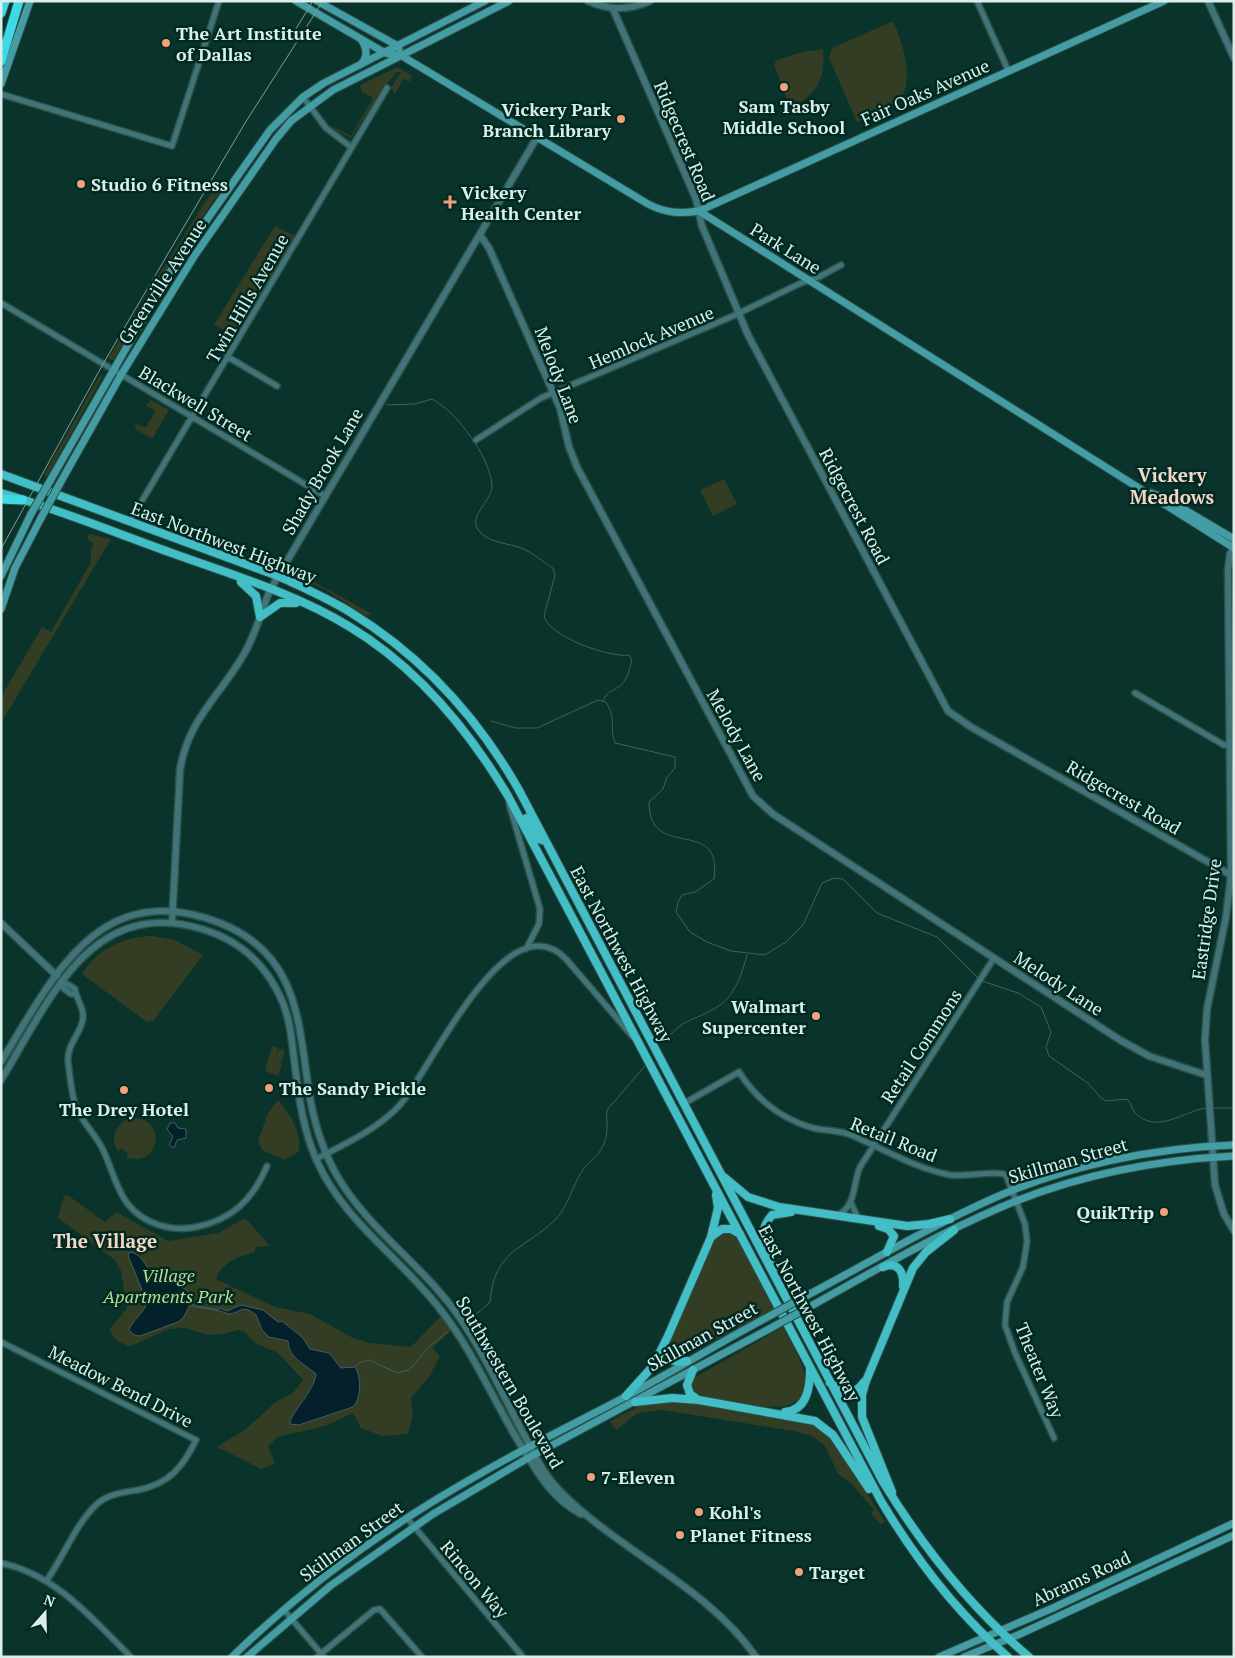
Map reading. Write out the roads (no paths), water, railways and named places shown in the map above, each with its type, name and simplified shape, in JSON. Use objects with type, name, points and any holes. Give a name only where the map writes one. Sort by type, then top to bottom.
[{"type":"highway","points":[[1,13],[5,1]]},
{"type":"highway","points":[[1,61],[20,1]]},
{"type":"highway","points":[[1,499],[23,500]]},
{"type":"main road","points":[[1,84],[30,1]]},
{"type":"main road","points":[[296,1],[385,53],[402,56],[536,139],[652,207],[676,213],[699,211]]},
{"type":"main road","points":[[317,1],[398,46],[402,56]]},
{"type":"main road","name":"Greenville Avenue","points":[[1,576],[50,481],[168,275],[270,130],[304,97],[324,83],[485,1]]},
{"type":"main road","name":"Greenville Avenue","points":[[1,609],[16,568],[40,518],[121,375],[206,239],[282,131],[309,106],[333,90],[509,1]]},
{"type":"main road","name":"Fair Oaks Avenue","points":[[699,211],[1164,1]]},
{"type":"main road","points":[[357,67],[367,55],[366,49],[359,37]]},
{"type":"main road","points":[[245,165],[254,172]]},
{"type":"main road","name":"Park Lane","points":[[699,211],[1099,465],[1146,491],[1166,498],[1234,539]]},
{"type":"main road","points":[[197,232],[206,239]]},
{"type":"main road","points":[[160,311],[159,300],[171,280],[168,275]]},
{"type":"main road","name":"East Northwest Highway","points":[[1,474],[278,576],[331,601],[369,625],[431,675],[468,716],[512,779],[830,1383],[895,1501],[936,1559],[1001,1631],[1029,1657]]},
{"type":"main road","name":"Park Lane","points":[[1146,491],[1163,505],[1233,548]]},
{"type":"main road","name":"East Northwest Highway","points":[[1,493],[229,574],[336,619],[362,635],[406,667],[447,709],[477,747],[514,806],[881,1501],[938,1584],[985,1636],[1008,1657]]},
{"type":"main road","points":[[229,574],[251,589],[258,602],[260,616],[280,603],[300,603]]},
{"type":"main road","points":[[362,635],[369,625]]},
{"type":"main road","points":[[514,806],[524,816],[538,838],[545,841]]},
{"type":"main road","points":[[659,1081],[666,1085],[675,1102],[679,1105],[684,1104]]},
{"type":"main road","name":"Skillman Street","points":[[232,1657],[284,1610],[407,1518],[476,1476],[950,1219],[1013,1190],[1093,1165],[1144,1154],[1234,1145]]},
{"type":"main road","name":"Skillman Street","points":[[247,1657],[291,1618],[358,1565],[413,1527],[531,1457],[954,1230],[1016,1201],[1096,1176],[1160,1162],[1234,1156]]},
{"type":"main road","points":[[1093,1165],[1096,1176]]},
{"type":"main road","points":[[720,1174],[748,1198],[832,1215],[907,1226],[950,1219]]},
{"type":"main road","points":[[626,1396],[653,1366],[712,1237],[718,1208],[716,1190]]},
{"type":"main road","points":[[775,1278],[771,1259],[762,1237],[764,1227],[772,1215],[786,1211],[888,1229],[894,1238],[887,1252]]},
{"type":"main road","points":[[712,1237],[722,1229],[731,1229],[740,1234]]},
{"type":"main road","points":[[895,1501],[862,1417],[861,1409],[866,1381],[903,1288],[923,1255],[954,1230]]},
{"type":"main road","points":[[883,1267],[892,1265],[900,1269],[904,1278],[903,1288]]},
{"type":"main road","points":[[668,1336],[664,1347],[667,1357],[675,1362],[687,1361]]},
{"type":"main road","points":[[772,1411],[790,1411],[802,1403],[810,1386],[810,1368]]},
{"type":"main road","points":[[693,1370],[687,1386],[688,1392],[699,1400]]},
{"type":"main road","points":[[830,1383],[843,1392],[852,1392],[860,1388],[866,1381]]},
{"type":"main road","points":[[635,1402],[672,1398],[699,1400],[804,1418],[825,1427],[839,1443],[870,1491],[881,1501]]},
{"type":"main road","points":[[597,1412],[602,1419]]},
{"type":"main road","points":[[895,1524],[906,1517]]},
{"type":"main road","name":"Abrams Road","points":[[940,1657],[1094,1589],[1234,1523]]},
{"type":"main road","name":"Abrams Road","points":[[964,1657],[1009,1639],[1234,1535]]},
{"type":"main road","points":[[1172,1551],[1177,1561]]},
{"type":"main road","points":[[1094,1589],[1098,1598]]},
{"type":"street","points":[[1,94],[172,146],[219,1]]},
{"type":"street","points":[[588,1],[613,9],[630,8],[650,1]]},
{"type":"street","points":[[977,1],[1008,70]]},
{"type":"street","points":[[1208,1],[1234,58]]},
{"type":"street","name":"Ridgecrest Road","points":[[613,9],[686,176],[699,211],[702,226],[738,314],[833,497],[948,711],[971,727],[1233,876]]},
{"type":"street","name":"Twin Hills Avenue","points":[[130,521],[387,88]]},
{"type":"street","points":[[304,97],[326,128],[351,147]]},
{"type":"street","name":"Shady Brook Lane","points":[[172,922],[180,770],[184,749],[198,718],[243,656],[270,590],[536,139]]},
{"type":"street","name":"Melody Lane","points":[[480,234],[489,248],[554,393],[569,446],[580,474],[753,796],[773,814],[1134,1048],[1169,1063],[1206,1075]]},
{"type":"street","name":"Hemlock Avenue","points":[[476,440],[519,411],[554,393],[738,314],[841,265]]},
{"type":"street","name":"Blackwell Street","points":[[1,303],[325,496]]},
{"type":"street","points":[[228,357],[277,386]]},
{"type":"street","name":"Eastridge Drive","points":[[1233,548],[1228,570],[1233,876],[1207,1009],[1206,1084],[1217,1196],[1234,1231]]},
{"type":"street","points":[[1135,693],[1224,745],[1230,745]]},
{"type":"street","points":[[508,796],[540,909],[539,924],[526,949]]},
{"type":"street","name":"Southwestern Boulevard","points":[[1,1062],[55,974],[90,936],[106,926],[141,915],[173,913],[204,918],[235,930],[262,949],[282,974],[294,997],[313,1114],[326,1154],[340,1179],[364,1212],[447,1301],[486,1364],[542,1480],[554,1495],[566,1505],[591,1520],[715,1612],[756,1657]]},
{"type":"street","name":"Southwestern Boulevard","points":[[1,1080],[62,981],[78,960],[101,940],[137,926],[172,922],[208,930],[236,943],[255,959],[271,979],[290,1024],[301,1112],[316,1159],[337,1196],[360,1225],[439,1308],[527,1449]]},
{"type":"street","points":[[1,923],[62,981],[75,989],[80,1001],[83,1018],[68,1052],[74,1099],[80,1116],[102,1149],[120,1190],[135,1210],[148,1220],[172,1228],[208,1224],[231,1215],[247,1201],[257,1188],[267,1166]]},
{"type":"street","points":[[316,1159],[366,1133],[397,1108],[411,1090],[475,991],[506,960],[526,949],[545,945],[561,953],[642,1048]]},
{"type":"street","name":"Retail Commons","points":[[851,1203],[856,1176],[872,1146],[994,958]]},
{"type":"street","points":[[23,1026],[31,1032]]},
{"type":"street","name":"Retail Road","points":[[684,1104],[739,1072],[756,1096],[788,1119],[814,1128],[848,1134],[922,1168],[950,1174],[974,1176],[1000,1172]]},
{"type":"street","name":"Theater Way","points":[[1000,1172],[1009,1178],[1025,1224],[1027,1253],[1007,1302],[1005,1325],[1015,1353],[1054,1438]]},
{"type":"street","points":[[832,1215],[844,1211],[851,1203],[860,1220]]},
{"type":"street","points":[[439,1308],[447,1301]]},
{"type":"street","name":"Meadow Bend Drive","points":[[1,1342],[196,1440],[188,1457],[173,1476],[154,1486],[119,1493],[98,1504],[88,1515],[47,1580]]},
{"type":"street","points":[[478,1368],[486,1364]]},
{"type":"street","name":"Rincon Way","points":[[407,1518],[523,1657]]},
{"type":"street","points":[[1,1563],[29,1571],[47,1580],[62,1591],[131,1657]]},
{"type":"street","points":[[284,1610],[321,1656],[374,1610],[380,1609],[422,1657]]},
{"type":"water","points":[[170,1123],[175,1123],[178,1128],[186,1129],[186,1138],[177,1140],[174,1148],[169,1145],[173,1137],[167,1129]]},
{"type":"water","points":[[131,1252],[138,1256],[157,1277],[186,1290],[191,1296],[191,1304],[218,1310],[220,1308],[227,1311],[241,1305],[263,1310],[278,1322],[282,1321],[303,1338],[310,1349],[329,1353],[341,1368],[355,1367],[360,1382],[356,1404],[353,1407],[299,1425],[290,1424],[290,1420],[311,1388],[316,1374],[294,1357],[288,1341],[269,1337],[262,1330],[256,1315],[251,1311],[244,1309],[229,1314],[190,1305],[183,1318],[178,1322],[140,1336],[134,1335],[129,1330],[147,1302],[129,1258],[128,1254]]},
{"type":"waterway","points":[[387,405],[415,404],[432,399],[451,414],[470,436],[485,461],[492,485],[491,491],[477,515],[477,527],[481,533],[490,539],[525,550],[553,568],[555,575],[544,616],[548,624],[556,631],[567,638],[594,649],[608,653],[629,655],[632,660],[623,683],[608,693],[603,701]]},
{"type":"waterway","points":[[491,721],[515,728],[537,728],[598,700],[606,702],[609,708],[615,743],[675,757],[675,768],[667,777],[663,789],[649,802],[652,820],[660,831],[697,842],[708,848],[714,860],[714,879],[695,892],[682,895],[676,912],[690,932],[707,942],[731,951],[765,955],[786,942],[803,925],[822,883],[834,878],[843,879],[877,913],[937,937],[979,979]]},
{"type":"waterway","points":[[664,1042],[686,1022],[712,1010],[726,1000],[736,987],[747,955]]},
{"type":"waterway","points":[[982,981],[1018,993],[1041,1007],[1051,1032],[1046,1047],[1049,1056],[1089,1084],[1106,1101],[1127,1099],[1135,1113],[1143,1119],[1152,1122],[1170,1120],[1206,1108]]},
{"type":"waterway","points":[[468,1318],[479,1312],[490,1302],[497,1271],[504,1261],[521,1246],[543,1231],[559,1215],[582,1171],[599,1152],[606,1140],[607,1110],[644,1067]]},
{"type":"waterway","points":[[1213,1108],[1234,1108]]},
{"type":"waterway","points":[[355,1367],[359,1363],[369,1360],[397,1373],[409,1370],[429,1347],[447,1332]]},
{"type":"tram line","points":[[294,32],[313,1]]},
{"type":"tram line","points":[[1,549],[103,364],[245,123],[323,1]]},
{"type":"place","name":"The Art Institute of Dallas","points":[[166,43]]},
{"type":"place","name":"Sam Tasby Middle School","points":[[784,87]]},
{"type":"place","name":"Vickery Park Branch Library","points":[[621,119]]},
{"type":"place","name":"Studio 6 Fitness","points":[[81,184]]},
{"type":"place","name":"Vickery Health Center","points":[[450,202]]},
{"type":"place","name":"Walmart Supercenter","points":[[816,1016]]},
{"type":"place","name":"The Sandy Pickle","points":[[269,1088]]},
{"type":"place","name":"The Drey Hotel","points":[[124,1090]]},
{"type":"place","name":"QuikTrip","points":[[1164,1212]]},
{"type":"place","name":"7-Eleven","points":[[591,1477]]},
{"type":"place","name":"Kohl's","points":[[699,1512]]},
{"type":"place","name":"Planet Fitness","points":[[680,1535]]},
{"type":"place","name":"Target","points":[[799,1572]]},
{"type":"district","name":"Vickery Meadows","points":[[1172,485]]},
{"type":"district","name":"The Village","points":[[105,1240]]},
{"type":"park label","name":"Village Apartments Park","points":[[168,1285]]}]
